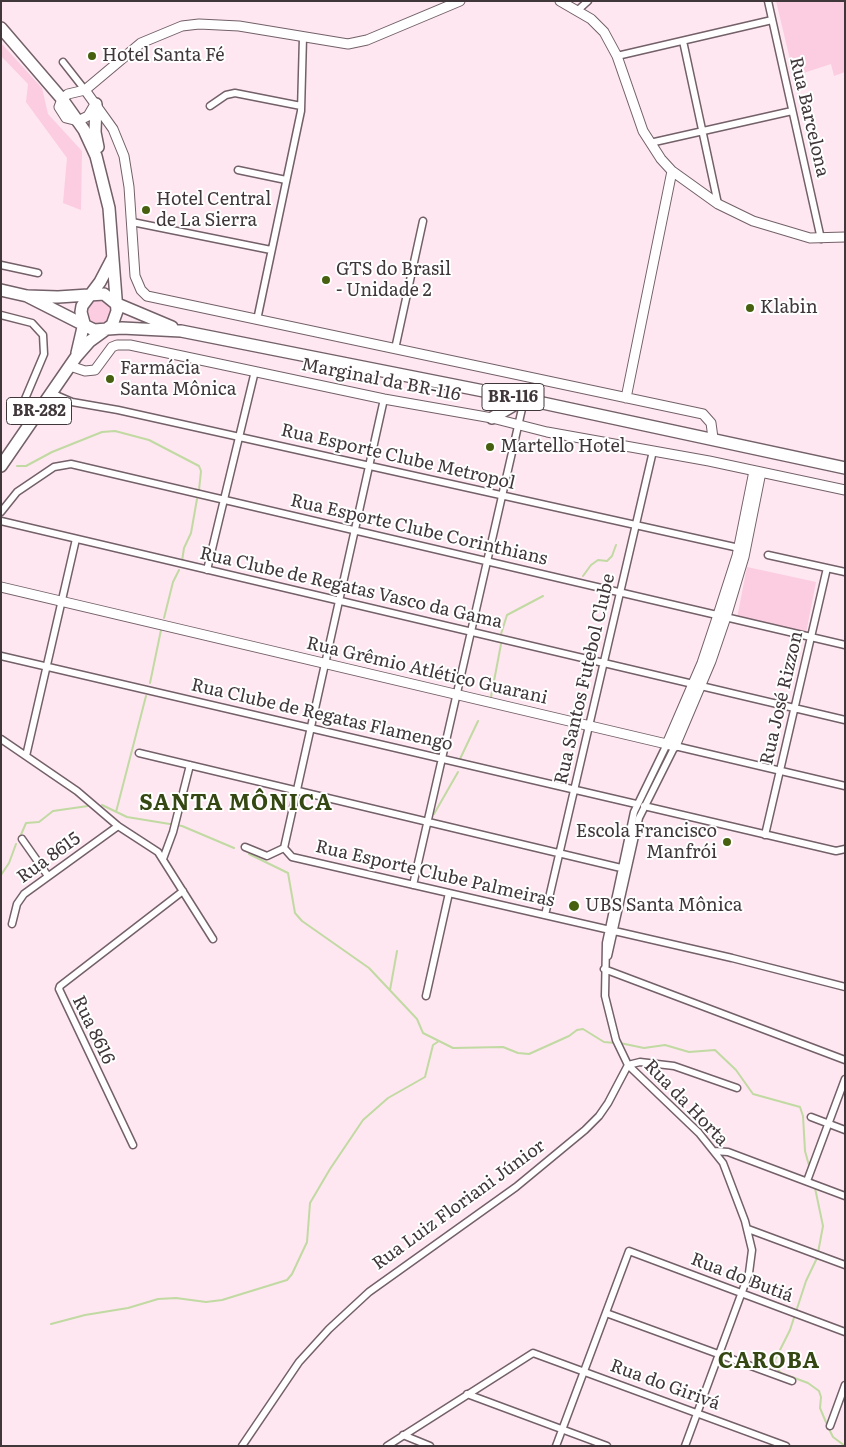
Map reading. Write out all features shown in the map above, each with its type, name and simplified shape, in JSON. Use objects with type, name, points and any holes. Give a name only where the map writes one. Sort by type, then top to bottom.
[{"type":"highway","name":"BR-282","points":[[1,28],[53,87],[61,103],[78,121],[90,140],[103,176],[109,208],[116,318],[106,329],[90,341],[73,361],[1,466]]},
{"type":"highway","points":[[96,104],[95,132],[103,176]]},
{"type":"highway","name":"BR-282","points":[[73,361],[84,323],[80,312],[82,306],[112,258]]},
{"type":"highway","name":"BR-116","points":[[1,290],[27,296],[58,297],[104,294],[115,303],[181,331]]},
{"type":"highway","name":"BR-116","points":[[27,296],[84,323],[94,330],[181,331],[495,393],[713,438],[845,468]]},
{"type":"highway","points":[[492,418],[498,406],[495,393]]},
{"type":"highway","points":[[492,418],[524,399]]},
{"type":"street","points":[[61,103],[68,94],[85,90],[140,43],[182,26],[198,24],[239,26],[341,44],[356,43],[460,1]]},
{"type":"street","points":[[560,1],[578,10],[604,32],[617,56],[640,124],[650,143],[672,171],[718,204],[739,216],[799,236],[821,240],[845,237]]},
{"type":"street","points":[[578,10],[588,1]]},
{"type":"street","name":"Rua Barcelona","points":[[768,1],[821,240]]},
{"type":"street","points":[[617,56],[772,20]]},
{"type":"street","points":[[257,320],[301,106],[303,37]]},
{"type":"street","points":[[683,41],[718,204]]},
{"type":"street","points":[[63,62],[113,129],[124,156],[132,222],[271,250]]},
{"type":"street","points":[[210,106],[226,95],[235,93],[301,106]]},
{"type":"street","points":[[78,121],[88,116],[96,104]]},
{"type":"street","points":[[650,143],[792,111]]},
{"type":"street","points":[[238,170],[286,180]]},
{"type":"street","points":[[626,398],[672,171]]},
{"type":"street","points":[[395,349],[423,221]]},
{"type":"street","name":"Marginal da BR-116","points":[[132,222],[134,269],[141,290],[155,299],[703,414],[711,423],[713,438]]},
{"type":"street","points":[[1,265],[38,273]]},
{"type":"street","points":[[1,315],[32,323],[43,335],[44,354],[25,398]]},
{"type":"street","name":"Marginal da BR-116","points":[[73,361],[85,371],[95,370],[112,347],[122,344],[384,399],[492,418],[845,490]]},
{"type":"street","points":[[207,570],[255,371]]},
{"type":"street","name":"Rua Esporte Clube Metropol","points":[[51,393],[72,402],[118,410],[739,548]]},
{"type":"street","points":[[246,847],[267,856],[284,848],[384,399]]},
{"type":"street","points":[[413,885],[524,399]]},
{"type":"street","name":"Rua Santos Futebol Clube","points":[[545,915],[653,451]]},
{"type":"street","name":"Rua Esporte Clube Corinthians","points":[[1,512],[17,492],[61,464],[71,464],[845,645]]},
{"type":"street","points":[[722,616],[758,471]]},
{"type":"street","points":[[611,930],[644,806],[697,685],[744,557],[758,471]]},
{"type":"street","name":"Rua Clube de Regatas Vasco da Gama","points":[[1,521],[845,720]]},
{"type":"street","points":[[26,756],[76,539]]},
{"type":"street","points":[[768,555],[845,572]]},
{"type":"street","name":"Rua José Rizzon","points":[[765,835],[827,568]]},
{"type":"street","name":"Rua Grêmio Atlético Guarani","points":[[1,587],[845,786]]},
{"type":"street","name":"Rua Clube de Regatas Flamengo","points":[[1,656],[636,804]]},
{"type":"street","points":[[1,739],[85,798],[118,826],[152,848],[163,859],[212,939]]},
{"type":"street","points":[[671,745],[636,804],[621,868],[604,969],[605,996],[616,1040],[628,1065],[640,1062],[674,1066],[737,1088]]},
{"type":"street","points":[[139,753],[621,868]]},
{"type":"street","points":[[163,859],[173,832],[190,766]]},
{"type":"street","points":[[644,806],[836,852],[844,850]]},
{"type":"street","name":"Rua 8615","points":[[12,924],[19,900],[48,876],[118,826]]},
{"type":"street","points":[[22,839],[48,876]]},
{"type":"street","name":"Rua Esporte Clube Palmeiras","points":[[284,848],[292,857],[732,958],[845,987]]},
{"type":"street","name":"Rua 8616","points":[[133,1145],[59,989],[60,986],[183,891]]},
{"type":"street","points":[[426,996],[449,893]]},
{"type":"street","points":[[604,969],[845,1060]]},
{"type":"street","name":"Rua da Horta","points":[[628,1065],[714,1150],[729,1174],[748,1229],[752,1259],[742,1294],[685,1446]]},
{"type":"street","name":"Rua Luiz Floriani Júnior","points":[[242,1446],[299,1362],[328,1329],[369,1292],[516,1187],[585,1130],[599,1116],[608,1103],[628,1065]]},
{"type":"street","points":[[809,1177],[845,1079]]},
{"type":"street","points":[[810,1117],[845,1130]]},
{"type":"street","points":[[714,1150],[728,1152],[809,1177],[817,1185],[845,1196]]},
{"type":"street","points":[[748,1229],[845,1265]]},
{"type":"street","name":"Rua do Butiá","points":[[606,1313],[629,1251],[845,1332]]},
{"type":"street","points":[[556,1446],[606,1313],[792,1382]]},
{"type":"street","name":"Rua do Girivá","points":[[467,1394],[533,1353],[786,1446]]},
{"type":"street","points":[[830,1426],[842,1400],[845,1385]]},
{"type":"street","points":[[387,1446],[467,1394],[607,1446]]},
{"type":"street","points":[[403,1436],[430,1446]]},
{"type":"shaded area","points":[[776,1],[845,1],[845,72],[834,76],[831,64],[794,76]]},
{"type":"shaded area","points":[[1,43],[42,88],[48,114],[82,151],[81,210],[63,203],[67,158],[26,102],[28,84],[1,56]]},
{"type":"shaded area","points":[[99,299],[108,303],[112,312],[108,321],[99,325],[90,321],[86,312],[90,303]]},
{"type":"shaded area","points":[[747,567],[816,582],[806,633],[737,618]]},
{"type":"waterway","points":[[17,466],[26,466],[52,452],[102,432],[115,431],[149,440],[199,466],[201,471],[199,490]]},
{"type":"waterway","points":[[182,561],[184,548],[191,533],[197,499]]},
{"type":"waterway","points":[[583,576],[591,565],[598,560],[607,561],[612,556],[616,545]]},
{"type":"waterway","points":[[164,618],[173,582],[179,570]]},
{"type":"waterway","points":[[501,634],[507,615],[543,596]]},
{"type":"waterway","points":[[150,683],[161,630]]},
{"type":"waterway","points":[[491,697],[501,644]]},
{"type":"waterway","points":[[116,812],[146,696]]},
{"type":"waterway","points":[[460,759],[478,721]]},
{"type":"waterway","points":[[434,814],[458,772]]},
{"type":"waterway","points":[[102,805],[127,817],[182,826],[234,848]]},
{"type":"waterway","points":[[20,837],[26,823],[39,822],[53,811],[88,806]]},
{"type":"waterway","points":[[1,875],[9,863],[16,844]]},
{"type":"waterway","points":[[249,854],[288,873],[295,913],[302,921],[369,968],[417,1019],[423,1033],[453,1048],[503,1047],[518,1053],[529,1054],[569,1036],[577,1030],[583,1029],[604,1042],[615,1043]]},
{"type":"waterway","points":[[410,875],[417,855]]},
{"type":"waterway","points":[[390,990],[397,951]]},
{"type":"waterway","points":[[51,1324],[85,1315],[128,1308],[158,1299],[176,1298],[206,1302],[222,1300],[287,1280],[292,1274],[307,1242],[310,1203],[330,1169],[363,1120],[388,1098],[425,1077],[433,1045],[439,1041]]},
{"type":"waterway","points":[[620,1043],[644,1048],[665,1045],[689,1052],[715,1050],[736,1070],[753,1094],[800,1107],[803,1116],[805,1151],[810,1169]]},
{"type":"waterway","points":[[815,1188],[823,1226],[817,1258],[806,1281],[790,1330],[775,1360],[776,1368],[781,1373],[808,1383],[819,1391],[821,1397],[820,1408],[828,1427],[833,1437],[845,1446]]},
{"type":"place","name":"Hotel Santa Fé","points":[[92,56]]},
{"type":"place","name":"Hotel Central de La Sierra","points":[[146,210]]},
{"type":"place","name":"GTS do Brasil - Unidade 2","points":[[326,280]]},
{"type":"place","name":"Klabin","points":[[750,308]]},
{"type":"place","name":"Farmácia Santa Mônica","points":[[110,379]]},
{"type":"place","name":"Martello Hotel","points":[[490,447]]},
{"type":"place","name":"Escola Francisco Manfrói","points":[[727,842]]},
{"type":"place","name":"UBS Santa Mônica","points":[[574,906]]},
{"type":"district","name":"SANTA MÔNICA","points":[[236,804]]},
{"type":"district","name":"CAROBA","points":[[769,1362]]}]
